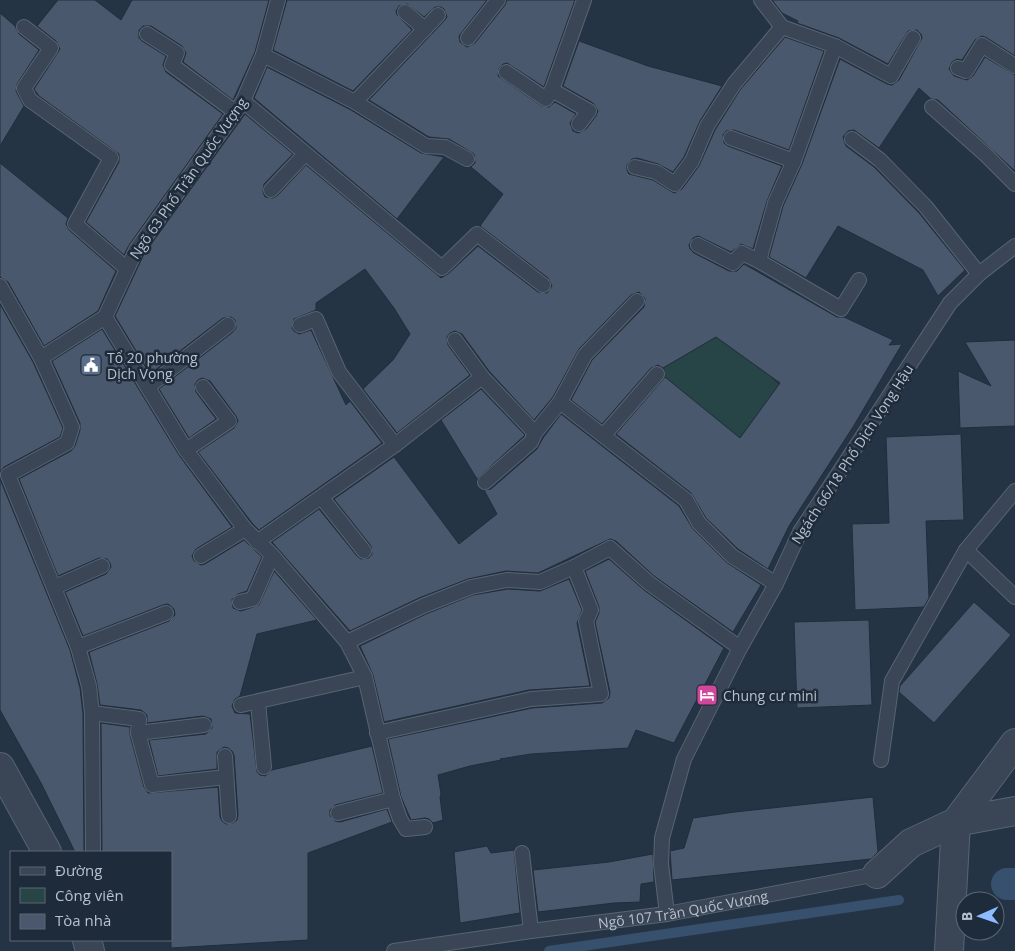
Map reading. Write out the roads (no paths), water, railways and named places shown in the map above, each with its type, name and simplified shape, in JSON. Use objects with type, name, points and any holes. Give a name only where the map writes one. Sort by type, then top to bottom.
[{"type":"street","points":[[949,951],[956,822],[1015,743]]},
{"type":"street","points":[[0,767],[46,851]]},
{"type":"street","points":[[956,822],[1015,810]]},
{"type":"street","name":"Ngõ 107 Trần Quốc Vượng","points":[[877,874],[911,843],[956,822]]},
{"type":"lane","name":"Ngõ 63 Phố Trần Quốc Vượng","points":[[105,317],[126,268],[136,250],[239,106],[263,55],[278,0]]},
{"type":"lane","points":[[468,38],[498,0]]},
{"type":"lane","points":[[506,72],[546,99],[552,90],[584,0]]},
{"type":"lane","points":[[761,0],[782,27],[835,46],[891,76],[913,38]]},
{"type":"lane","points":[[405,12],[425,29]]},
{"type":"lane","points":[[355,102],[438,15]]},
{"type":"lane","points":[[635,167],[656,172],[675,184],[692,161],[707,126],[734,84],[782,27]]},
{"type":"lane","points":[[24,28],[51,48],[24,88],[30,100],[111,158],[75,224],[126,268]]},
{"type":"lane","points":[[147,34],[177,52],[172,65],[239,106],[306,154],[442,268],[477,234],[543,285]]},
{"type":"lane","points":[[958,68],[966,71],[982,45],[1015,66]]},
{"type":"lane","points":[[759,261],[775,203],[794,161],[835,46]]},
{"type":"lane","points":[[263,55],[355,102],[426,146],[445,147],[467,159]]},
{"type":"lane","points":[[552,90],[589,111],[579,124]]},
{"type":"lane","points":[[932,107],[986,155],[1015,184]]},
{"type":"lane","points":[[731,138],[794,161]]},
{"type":"lane","points":[[852,138],[880,160],[926,207],[979,274]]},
{"type":"lane","points":[[271,190],[306,154]]},
{"type":"lane","points":[[698,245],[733,263],[742,253],[842,309],[859,280]]},
{"type":"lane","name":"Ngách 66/18 Phố Dịch Vọng Hậu","points":[[667,914],[662,864],[662,838],[684,759],[740,648],[776,584],[800,532],[950,303],[979,274],[1015,246]]},
{"type":"lane","points":[[0,286],[41,358],[72,427],[68,442],[4,473],[55,587],[78,647],[88,686],[92,713],[93,851]]},
{"type":"lane","points":[[485,482],[530,442],[560,402],[585,355],[637,301]]},
{"type":"lane","points":[[41,358],[105,317],[186,450],[245,529],[272,555],[346,642],[365,677],[393,799],[400,819],[406,829],[425,827]]},
{"type":"lane","points":[[300,325],[316,319],[339,372],[395,445]]},
{"type":"lane","points":[[148,387],[228,325]]},
{"type":"lane","points":[[455,340],[482,377],[535,433]]},
{"type":"lane","points":[[604,435],[657,374]]},
{"type":"lane","points":[[257,542],[395,445],[482,377]]},
{"type":"lane","points":[[186,450],[230,421],[203,387]]},
{"type":"lane","points":[[560,402],[686,500],[699,523],[732,556],[776,584]]},
{"type":"lane","points":[[881,760],[892,682],[966,550],[1015,491]]},
{"type":"lane","points":[[322,498],[364,551]]},
{"type":"lane","points":[[201,556],[245,529]]},
{"type":"lane","points":[[346,642],[423,606],[471,587],[507,580],[540,582],[610,548],[649,583],[740,648]]},
{"type":"lane","points":[[966,550],[1015,597]]},
{"type":"lane","points":[[240,602],[254,599],[272,555]]},
{"type":"lane","points":[[55,587],[102,566]]},
{"type":"lane","points":[[377,733],[531,700],[601,694],[586,621],[591,610],[574,567]]},
{"type":"lane","points":[[78,647],[166,612]]},
{"type":"lane","points":[[241,705],[365,677]]},
{"type":"lane","points":[[258,702],[264,767]]},
{"type":"lane","points":[[92,713],[139,719],[138,733],[152,786],[226,777]]},
{"type":"lane","points":[[138,733],[204,725]]},
{"type":"lane","points":[[225,756],[229,816]]},
{"type":"lane","points":[[338,813],[393,799]]},
{"type":"lane","points":[[522,853],[531,931]]},
{"type":"lane","name":"Ngõ 107 Trần Quốc Vượng","points":[[394,951],[667,914],[877,874]]},
{"type":"waterway","points":[[1007,884],[1015,884]]},
{"type":"waterway","points":[[549,951],[899,900]]},
{"type":"place","name":"Tổ 20 phường Dịch Vọng","points":[[91,365]]},
{"type":"place","name":"Chung cư mini","points":[[707,695]]}]
